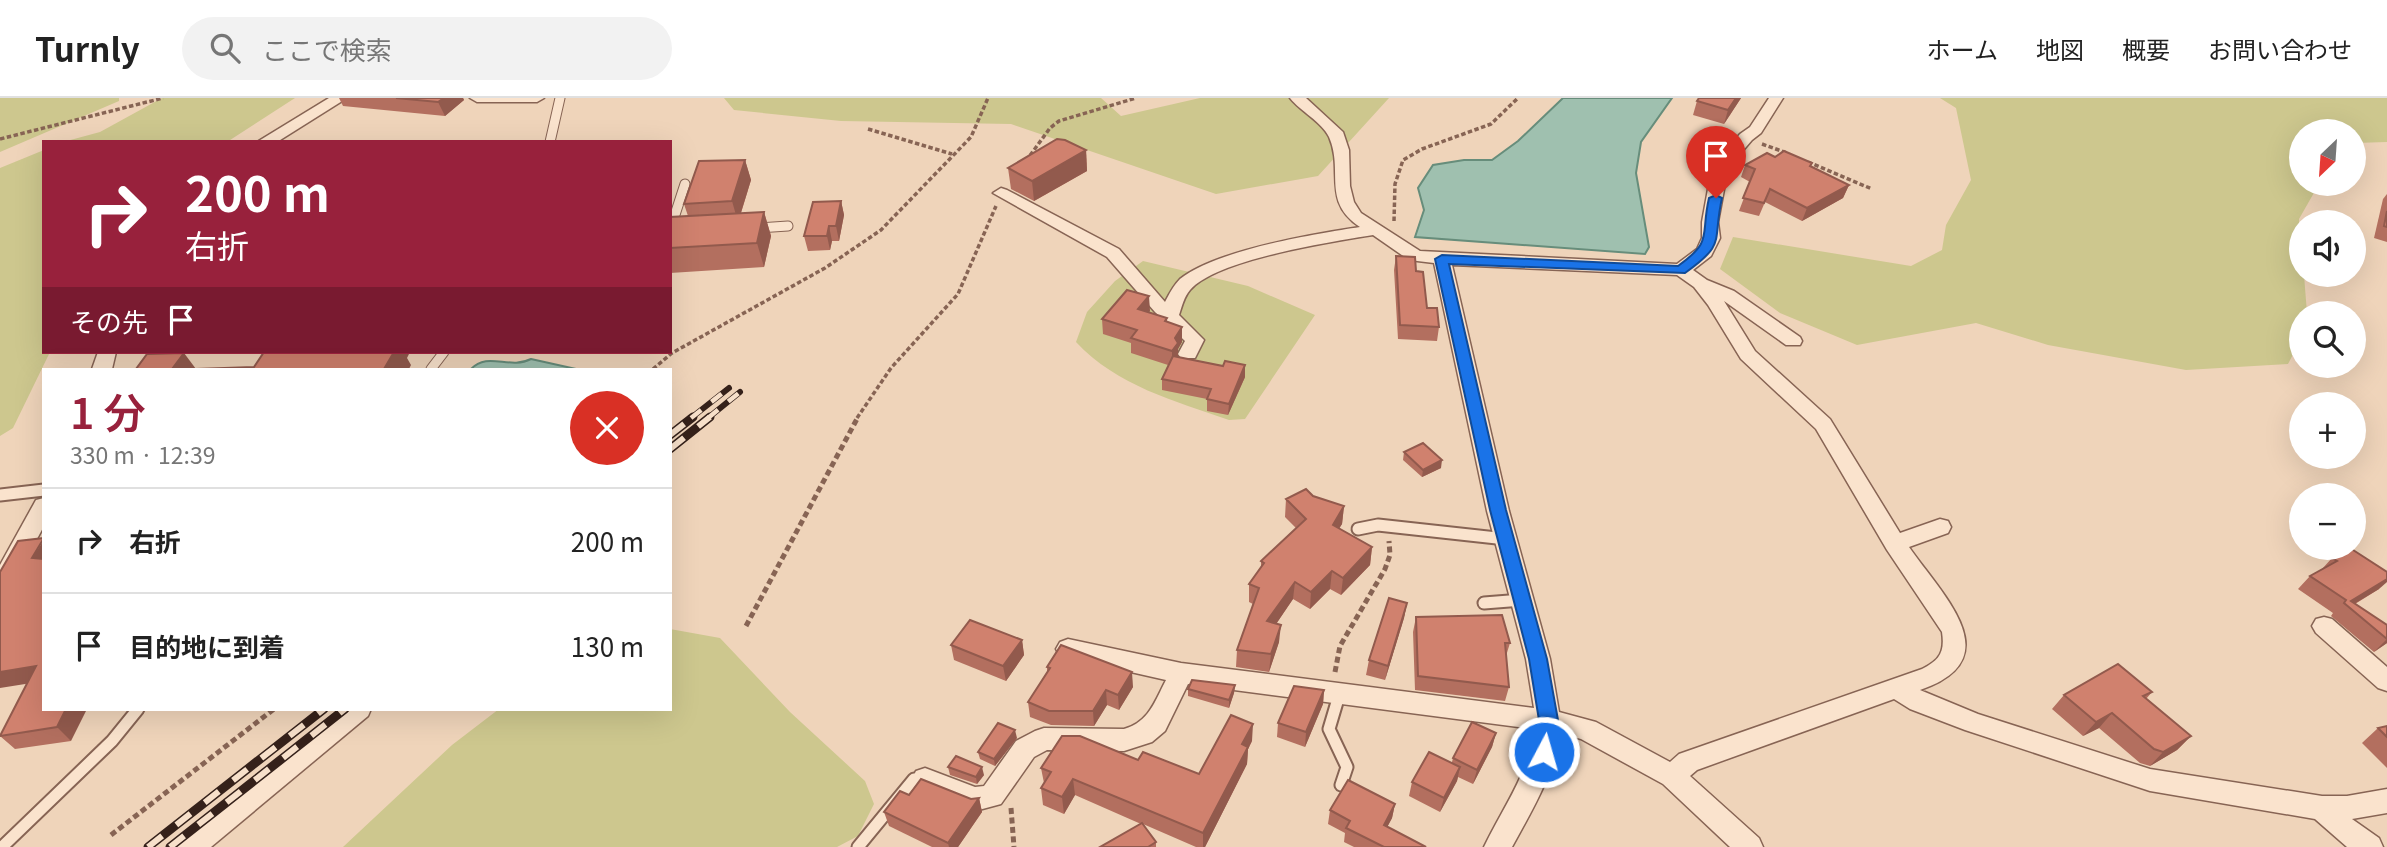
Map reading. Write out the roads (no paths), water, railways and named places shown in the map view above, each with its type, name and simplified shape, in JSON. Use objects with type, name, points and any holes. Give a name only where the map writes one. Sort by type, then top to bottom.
[{"type":"street","points":[[268,140],[340,98]]},
{"type":"street","points":[[477,98],[537,98]]},
{"type":"street","points":[[1297,98],[1335,132],[1341,149],[1342,186],[1346,202],[1356,216],[1415,256],[1681,270],[1700,283],[1728,295],[1793,341]]},
{"type":"street","points":[[1681,270],[1705,252],[1711,238],[1710,222],[1720,167],[1746,137],[1756,130],[1776,98]]},
{"type":"street","points":[[1001,193],[1113,253],[1195,340],[1188,354]]},
{"type":"street","points":[[1170,316],[1174,299],[1187,282],[1211,269],[1316,241],[1375,230]]},
{"type":"street","points":[[1442,259],[1506,539],[1538,659],[1548,720],[1544,752],[1535,779],[1498,847]]},
{"type":"street","points":[[1672,776],[1688,762],[1938,674],[1954,659],[1958,646],[1954,630],[1895,544],[1823,424],[1748,355],[1716,302],[1700,283]]},
{"type":"street","points":[[0,586],[42,510]]},
{"type":"street","points":[[1895,544],[1940,527]]},
{"type":"street","points":[[2324,626],[2387,681]]},
{"type":"street","points":[[1068,649],[1181,673],[1548,720],[1587,730],[1672,776],[1749,847]]},
{"type":"street","points":[[925,779],[975,799],[992,796],[1025,749],[1044,739],[1124,740],[1143,734],[1156,724],[1181,673]]},
{"type":"street","points":[[1896,688],[1919,702],[1974,723],[2150,780],[2322,808],[2347,808],[2387,801]]},
{"type":"street","points":[[191,847],[357,711]]},
{"type":"street","points":[[2322,808],[2369,847]]},
{"type":"lane","points":[[550,140],[560,98]]},
{"type":"lane","points":[[672,225],[685,184]]},
{"type":"lane","points":[[749,229],[788,226]]},
{"type":"lane","points":[[672,231],[683,232]]},
{"type":"lane","points":[[0,495],[42,490]]},
{"type":"lane","points":[[1358,529],[1378,525],[1506,539]]},
{"type":"lane","points":[[1483,603],[1522,600]]},
{"type":"lane","points":[[1340,692],[1329,729],[1347,767],[1340,785]]},
{"type":"lane","points":[[2,847],[112,741],[136,711]]},
{"type":"lane","points":[[858,847],[914,779],[925,779]]},
{"type":"railway","points":[[691,418],[729,388]]},
{"type":"railway","points":[[708,418],[740,392]]},
{"type":"railway","points":[[672,433],[693,417]]},
{"type":"railway","points":[[672,447],[710,417]]},
{"type":"railway","points":[[148,847],[321,711]]},
{"type":"railway","points":[[170,847],[342,711]]}]
